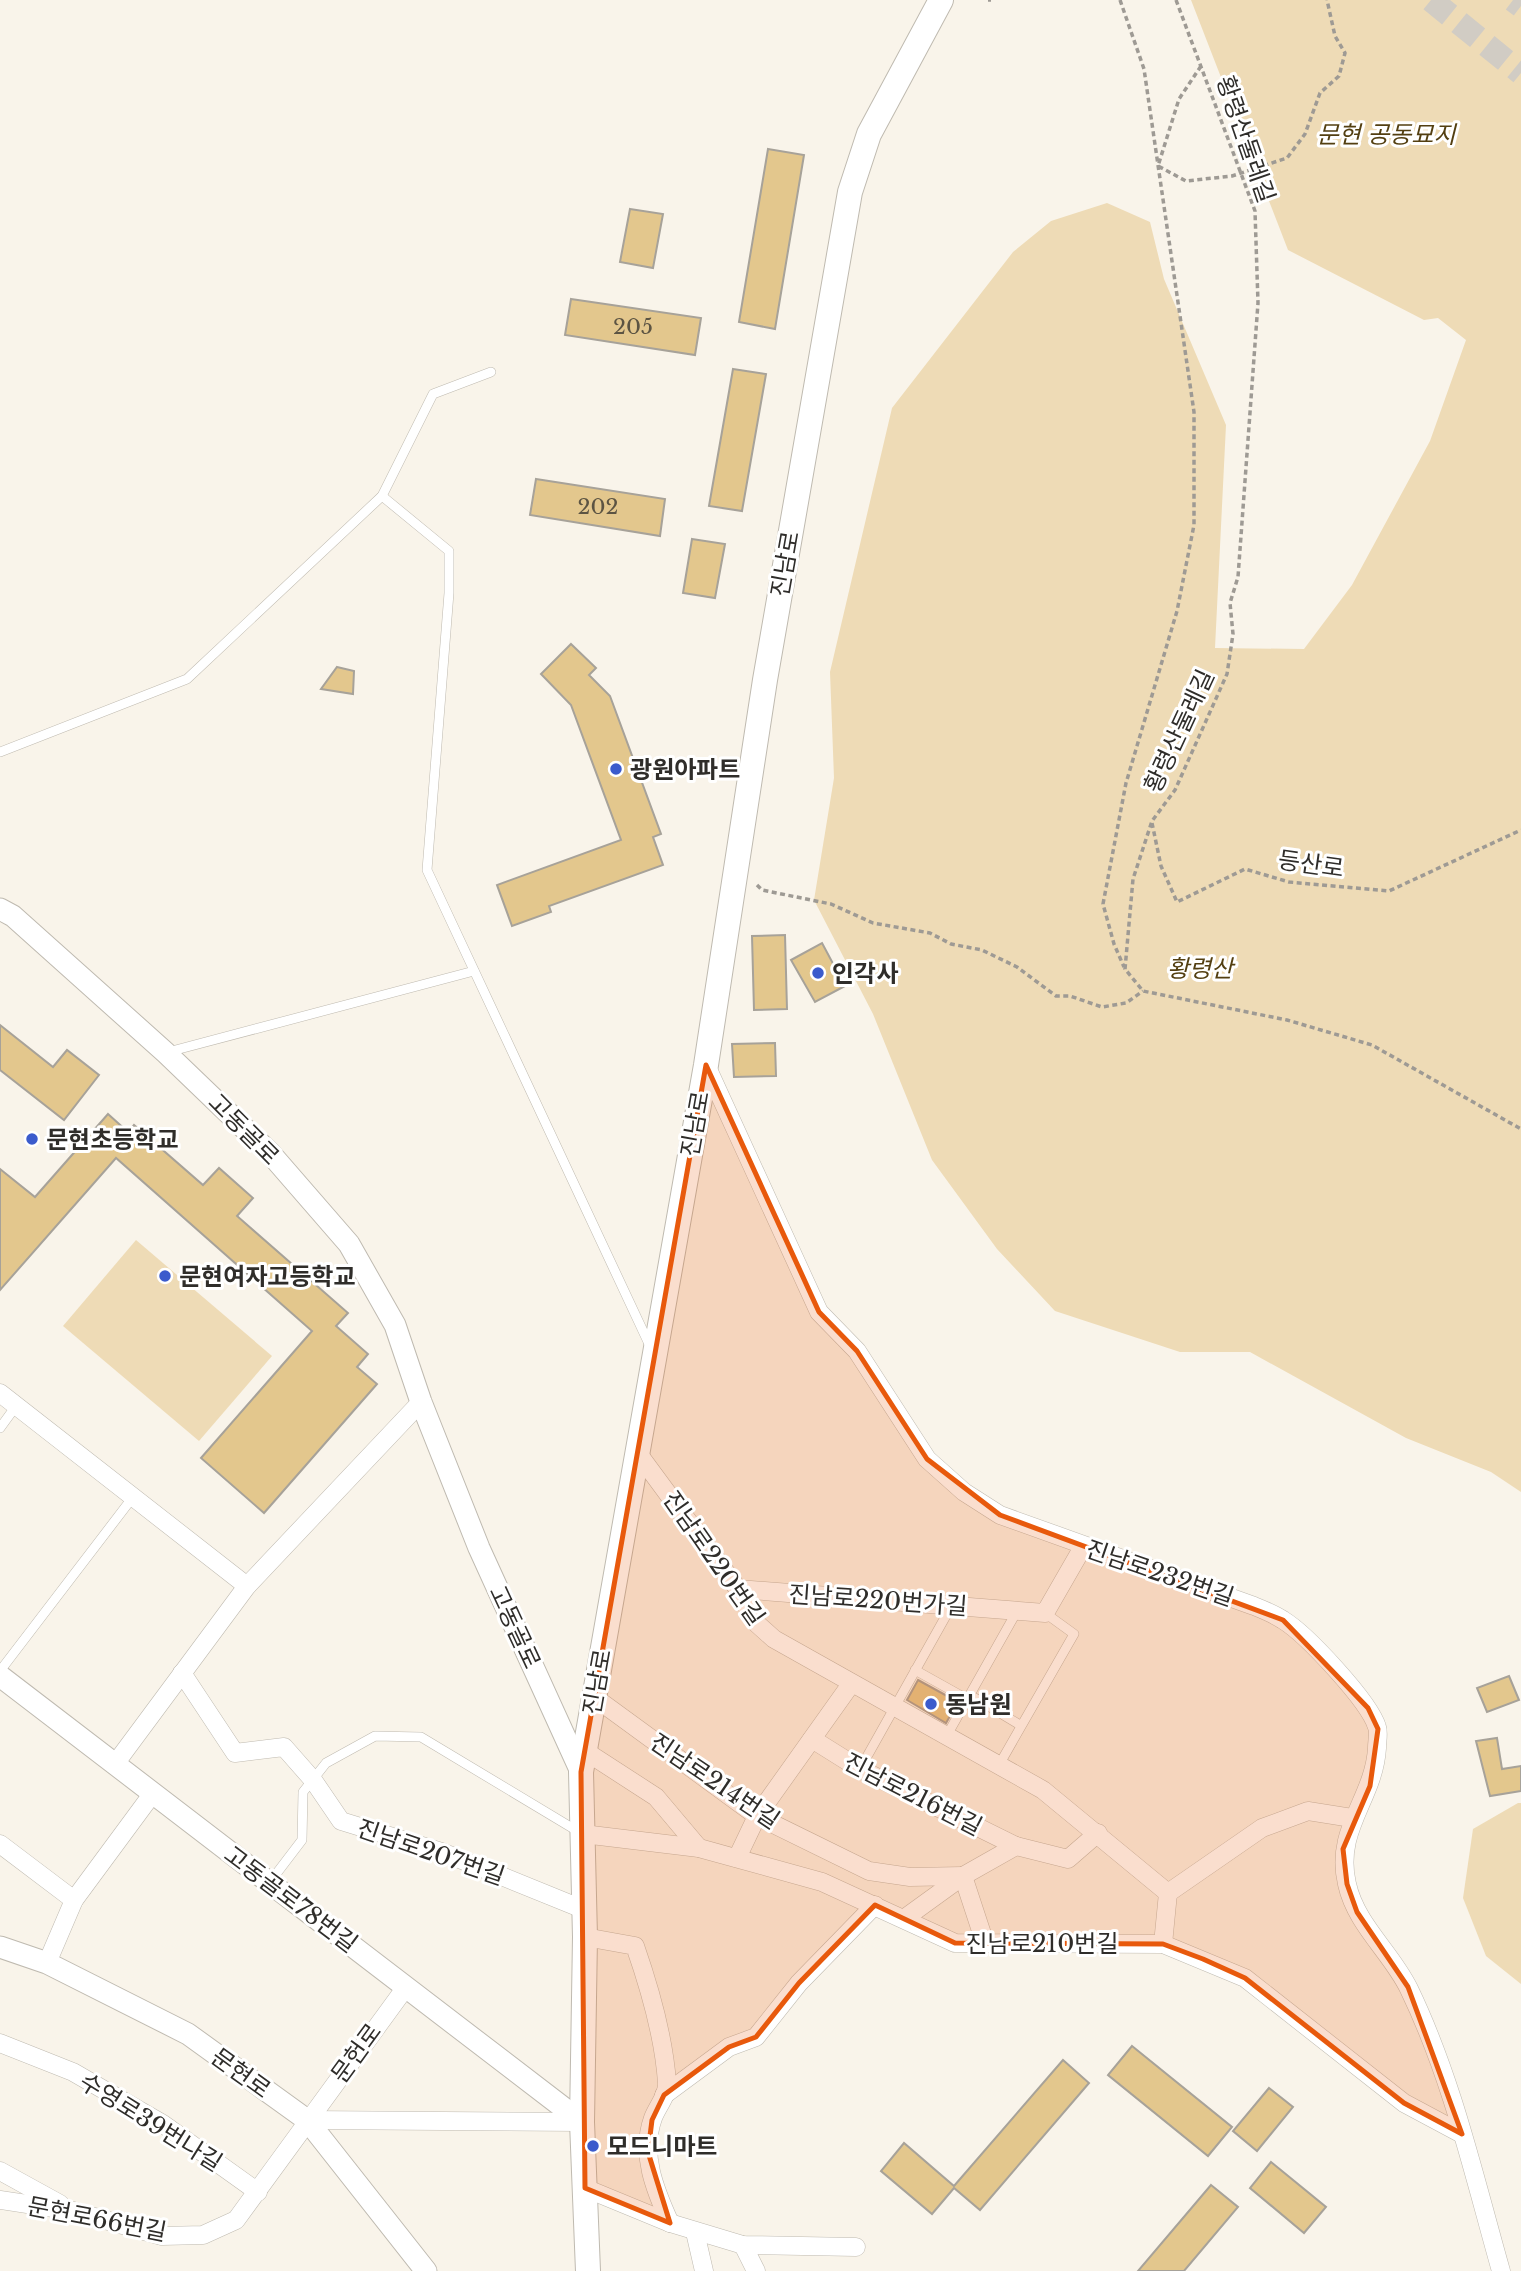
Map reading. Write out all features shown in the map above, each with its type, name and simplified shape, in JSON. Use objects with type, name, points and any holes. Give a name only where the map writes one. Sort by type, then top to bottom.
[{"type":"main road","name":"진남로","points":[[588,2271],[582,2122],[585,1937],[583,1762],[706,1065],[736,866],[850,192],[869,134],[940,0]]},
{"type":"street","name":"고동골로","points":[[0,909],[13,916],[166,1053],[270,1153],[349,1244],[395,1325],[421,1402],[479,1548],[583,1762]]},
{"type":"street","name":"진남로232번길","points":[[706,1065],[819,1312],[857,1351],[927,1459],[964,1492],[1000,1514],[1083,1547],[1254,1606],[1283,1620],[1303,1636],[1368,1708],[1378,1729],[1376,1764],[1370,1786],[1352,1818],[1343,1849],[1347,1884],[1357,1912],[1408,1987],[1445,2077],[1501,2271]]},
{"type":"street","points":[[0,1393],[247,1586]]},
{"type":"street","points":[[114,1764],[247,1586],[421,1402]]},
{"type":"street","name":"진남로220번길","points":[[637,1452],[738,1589],[755,1622],[774,1639],[1043,1790],[1168,1893]]},
{"type":"street","points":[[1045,1613],[1083,1547]]},
{"type":"street","name":"진남로220번가길","points":[[738,1589],[1045,1613]]},
{"type":"street","name":"진남로207번길","points":[[183,1673],[235,1753],[284,1747],[313,1780],[341,1821],[442,1852],[584,1910]]},
{"type":"street","name":"고동골로78번길","points":[[0,1674],[582,2122]]},
{"type":"street","points":[[737,1858],[757,1816],[851,1684]]},
{"type":"street","name":"진남로214번길","points":[[594,1697],[757,1816],[869,1871],[910,1877],[963,1876]]},
{"type":"street","name":"진남로216번길","points":[[812,1739],[860,1769],[1016,1846],[1068,1859],[1098,1833]]},
{"type":"street","points":[[583,1762],[656,1797],[699,1848]]},
{"type":"street","points":[[47,1963],[74,1900],[153,1793]]},
{"type":"street","points":[[1163,1944],[1168,1893],[1262,1828],[1308,1811],[1352,1818]]},
{"type":"street","name":"진남로210번길","points":[[583,1834],[699,1848],[822,1882],[955,1943],[1163,1944],[1245,1978],[1404,2103],[1462,2134]]},
{"type":"street","points":[[0,1844],[74,1900]]},
{"type":"street","points":[[905,1919],[963,1876],[1016,1846]]},
{"type":"street","points":[[963,1876],[985,1943]]},
{"type":"street","points":[[664,2095],[729,2047],[756,2037],[799,1983],[875,1905]]},
{"type":"street","points":[[585,1937],[635,1946],[652,1996],[668,2087],[652,2120],[648,2152],[654,2186],[670,2222]]},
{"type":"street","name":"문현로","points":[[0,1947],[47,1963],[188,2034],[307,2120],[426,2271]]},
{"type":"street","name":"문헌로","points":[[307,2120],[406,1987]]},
{"type":"street","name":"수영로39번나길","points":[[0,2043],[73,2072],[163,2124],[258,2192]]},
{"type":"street","points":[[307,2120],[582,2122]]},
{"type":"street","name":"문현로66번길","points":[[0,2200],[73,2211],[162,2236],[203,2235],[236,2220],[307,2120]]},
{"type":"street","points":[[0,2171],[73,2211]]},
{"type":"street","points":[[585,2188],[695,2232],[743,2245],[856,2247]]},
{"type":"street","points":[[695,2232],[704,2271]]},
{"type":"street","points":[[743,2245],[756,2271]]},
{"type":"lane","points":[[0,752],[187,679],[382,496],[433,394],[491,372]]},
{"type":"lane","points":[[382,496],[449,551],[449,593],[427,870],[654,1356]]},
{"type":"lane","points":[[166,1053],[474,971]]},
{"type":"lane","points":[[0,1428],[16,1406]]},
{"type":"lane","name":"고동골로78번길","points":[[0,1674],[132,1497]]},
{"type":"lane","points":[[860,1769],[952,1605]]},
{"type":"lane","points":[[946,1737],[1017,1611]]},
{"type":"lane","points":[[999,1765],[1074,1634],[1045,1613]]},
{"type":"lane","points":[[915,1670],[1020,1726]]},
{"type":"lane","points":[[270,1882],[302,1840],[303,1792],[326,1763],[375,1735],[421,1737],[583,1834]]},
{"type":"path","points":[[1121,0],[1144,69],[1194,412],[1194,525],[1177,611],[1126,783],[1103,904],[1114,944],[1125,969],[1143,991],[1287,1020],[1372,1045],[1521,1129]]},
{"type":"path","name":"황령산둘레길","points":[[1125,969],[1133,879],[1152,821],[1175,790],[1227,674],[1233,634],[1230,603],[1238,577],[1258,303],[1255,211],[1175,0]]},
{"type":"path","points":[[1158,166],[1186,181],[1241,173],[1287,158],[1305,134],[1320,93],[1339,76],[1345,53],[1335,36],[1326,0]]},
{"type":"path","points":[[1158,166],[1179,99],[1201,65]]},
{"type":"path","name":"등산로","points":[[1152,821],[1161,866],[1177,902],[1245,869],[1289,882],[1389,891],[1521,830]]},
{"type":"path","points":[[736,866],[762,890],[831,904],[873,923],[930,933],[951,944],[982,950],[1017,967],[1056,996],[1070,996],[1102,1007],[1126,1003],[1143,991]]},
{"type":"highlighted area","points":[[706,1065],[819,1312],[857,1351],[927,1459],[1000,1515],[1283,1620],[1368,1708],[1378,1729],[1370,1786],[1343,1849],[1347,1884],[1357,1912],[1408,1987],[1462,2134],[1404,2103],[1245,1978],[1203,1959],[1163,1944],[955,1943],[875,1905],[799,1983],[756,2037],[729,2047],[664,2095],[652,2120],[648,2152],[670,2223],[585,2188],[581,1772]]},
{"type":"green space","name":"황령산","points":[[1191,0],[1521,0],[1521,1492],[1491,1472],[1406,1438],[1250,1352],[1180,1352],[1055,1311],[997,1249],[932,1160],[873,1014],[814,900],[834,778],[830,672],[892,408],[1013,252],[1051,221],[1107,203],[1150,222],[1164,279],[1226,425],[1215,648],[1304,649],[1352,585],[1430,441],[1466,340],[1438,318],[1424,320],[1288,250]]},
{"type":"green space","points":[[136,1240],[272,1356],[199,1441],[63,1326]]},
{"type":"green space","points":[[1521,1803],[1521,1984],[1486,1956],[1463,1898],[1473,1829]]},
{"type":"building","points":[[768,149],[804,155],[775,329],[739,322]]},
{"type":"building","points":[[630,209],[663,214],[653,268],[620,262]]},
{"type":"building","points":[[571,299],[701,318],[695,355],[565,335]]},
{"type":"building","points":[[733,369],[766,374],[742,511],[709,506]]},
{"type":"building","points":[[536,479],[665,499],[660,536],[530,515]]},
{"type":"building","points":[[692,539],[725,544],[715,598],[683,593]]},
{"type":"building","name":"광원아파트","points":[[571,644],[596,668],[589,675],[610,696],[661,834],[653,837],[663,865],[549,906],[551,912],[512,926],[497,885],[621,840],[571,705],[541,674]]},
{"type":"building","points":[[337,667],[354,671],[353,694],[321,689]]},
{"type":"building","points":[[785,935],[787,1009],[754,1010],[752,936]]},
{"type":"building","name":"인각사","points":[[822,943],[845,986],[815,1002],[791,960]]},
{"type":"building","points":[[0,1025],[53,1067],[67,1050],[99,1075],[64,1120],[0,1070]]},
{"type":"building","points":[[775,1043],[776,1076],[734,1077],[732,1044]]},
{"type":"building","points":[[108,1114],[128,1132],[134,1125],[203,1185],[219,1168],[253,1198],[237,1216],[348,1313],[336,1326],[368,1354],[357,1367],[377,1384],[264,1513],[201,1458],[312,1331],[116,1158],[0,1290],[0,1169],[35,1197]]},
{"type":"building","points":[[1509,1676],[1519,1700],[1487,1712],[1477,1688]]},
{"type":"building","points":[[918,1680],[958,1702],[946,1723],[907,1700]]},
{"type":"building","points":[[1497,1738],[1502,1769],[1521,1766],[1521,1791],[1490,1796],[1476,1741]]},
{"type":"building","points":[[1132,2046],[1232,2127],[1208,2156],[1108,2075]]},
{"type":"building","points":[[1063,2060],[1089,2083],[980,2210],[954,2188],[932,2214],[881,2171],[904,2143],[954,2186]]},
{"type":"building","points":[[1269,2088],[1293,2107],[1257,2151],[1233,2131]]},
{"type":"building","points":[[1271,2162],[1326,2207],[1304,2233],[1250,2188]]},
{"type":"building","points":[[1211,2185],[1238,2207],[1184,2271],[1138,2271]]},
{"type":"tunnel","points":[[1431,0],[1521,73]]},
{"type":"tunnel","points":[[1513,0],[1521,6]]},
{"type":"place","name":"광원아파트","points":[[616,769]]},
{"type":"place","name":"인각사","points":[[818,973]]},
{"type":"place","name":"문현초등학교","points":[[32,1139]]},
{"type":"place","name":"문현여자고등학교","points":[[165,1276]]},
{"type":"place","name":"동남원","points":[[931,1704]]},
{"type":"place","name":"모드니마트","points":[[593,2146]]},
{"type":"park label","name":"문현 공동묘지","points":[[1386,134]]}]
